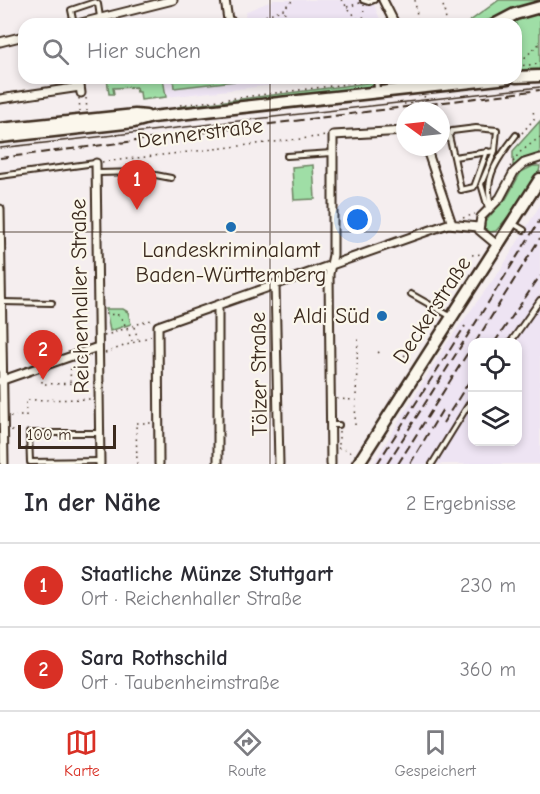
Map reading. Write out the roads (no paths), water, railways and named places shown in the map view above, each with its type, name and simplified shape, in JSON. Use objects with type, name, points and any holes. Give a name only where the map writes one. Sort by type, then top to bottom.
[{"type":"main road","points":[[507,18],[540,7]]},
{"type":"main road","points":[[522,76],[540,75]]},
{"type":"main road","points":[[0,137],[135,122],[152,117],[377,93],[415,84]]},
{"type":"main road","points":[[0,129],[135,115],[152,117]]},
{"type":"main road","name":"Deckerstraße","points":[[359,461],[450,316],[540,180]]},
{"type":"street","points":[[100,18],[174,0]]},
{"type":"street","points":[[225,0],[228,18]]},
{"type":"street","points":[[384,0],[392,18]]},
{"type":"street","points":[[0,42],[18,38]]},
{"type":"street","points":[[0,99],[80,90],[80,84]]},
{"type":"street","points":[[332,464],[335,448],[335,425],[331,399],[333,135],[396,132]]},
{"type":"street","name":"Deckerstraße","points":[[429,156],[452,224],[478,227]]},
{"type":"street","points":[[497,245],[481,233],[478,227],[488,209],[500,198],[511,176],[524,164],[540,159]]},
{"type":"street","name":"Reichenhaller Straße","points":[[96,163],[100,462]]},
{"type":"street","points":[[0,209],[4,464]]},
{"type":"street","points":[[159,464],[158,326],[331,264],[452,224]]},
{"type":"street","name":"Tölzer Straße","points":[[275,284],[279,464]]},
{"type":"street","points":[[218,305],[218,464]]},
{"type":"street","points":[[1,381],[98,347]]},
{"type":"lane","points":[[364,1],[374,0]]},
{"type":"lane","points":[[73,18],[71,10],[95,2],[98,4],[100,18]]},
{"type":"lane","points":[[376,84],[377,93]]},
{"type":"lane","points":[[487,151],[474,187],[461,190],[449,136],[452,131],[476,128],[497,130],[495,152],[481,184],[488,209]]},
{"type":"lane","points":[[488,209],[491,174],[498,159],[516,135]]},
{"type":"lane","points":[[454,158],[487,151],[495,152]]},
{"type":"lane","points":[[287,156],[333,153]]},
{"type":"lane","points":[[0,176],[96,163]]},
{"type":"lane","points":[[96,173],[140,172],[171,178]]},
{"type":"lane","points":[[511,222],[524,230]]},
{"type":"lane","points":[[411,294],[450,316]]},
{"type":"lane","points":[[513,338],[540,300]]},
{"type":"lane","points":[[2,302],[52,303]]},
{"type":"lane","points":[[432,464],[468,406]]},
{"type":"lane","points":[[99,433],[29,434],[30,462],[100,462]]},
{"type":"lane","points":[[440,451],[445,456]]},
{"type":"tram line","points":[[0,148],[540,87]]},
{"type":"railway","points":[[0,158],[540,90]]},
{"type":"railway","points":[[387,464],[540,220]]},
{"type":"railway","points":[[478,338],[540,238]]},
{"type":"railway","points":[[497,338],[540,276]]},
{"type":"railway","points":[[377,464],[465,326]]},
{"type":"railway","points":[[398,464],[468,352]]},
{"type":"railway","points":[[443,423],[468,383]]},
{"type":"railway","points":[[410,464],[444,407]]},
{"type":"place","name":"Staatliche Münze Stuttgart","points":[[137,210]]},
{"type":"place","name":"Landeskriminalamt Baden-Württemberg","points":[[231,227]]},
{"type":"place","name":"Aldi Süd","points":[[382,316]]},
{"type":"place","name":"Sara Rothschild","points":[[43,380]]}]
